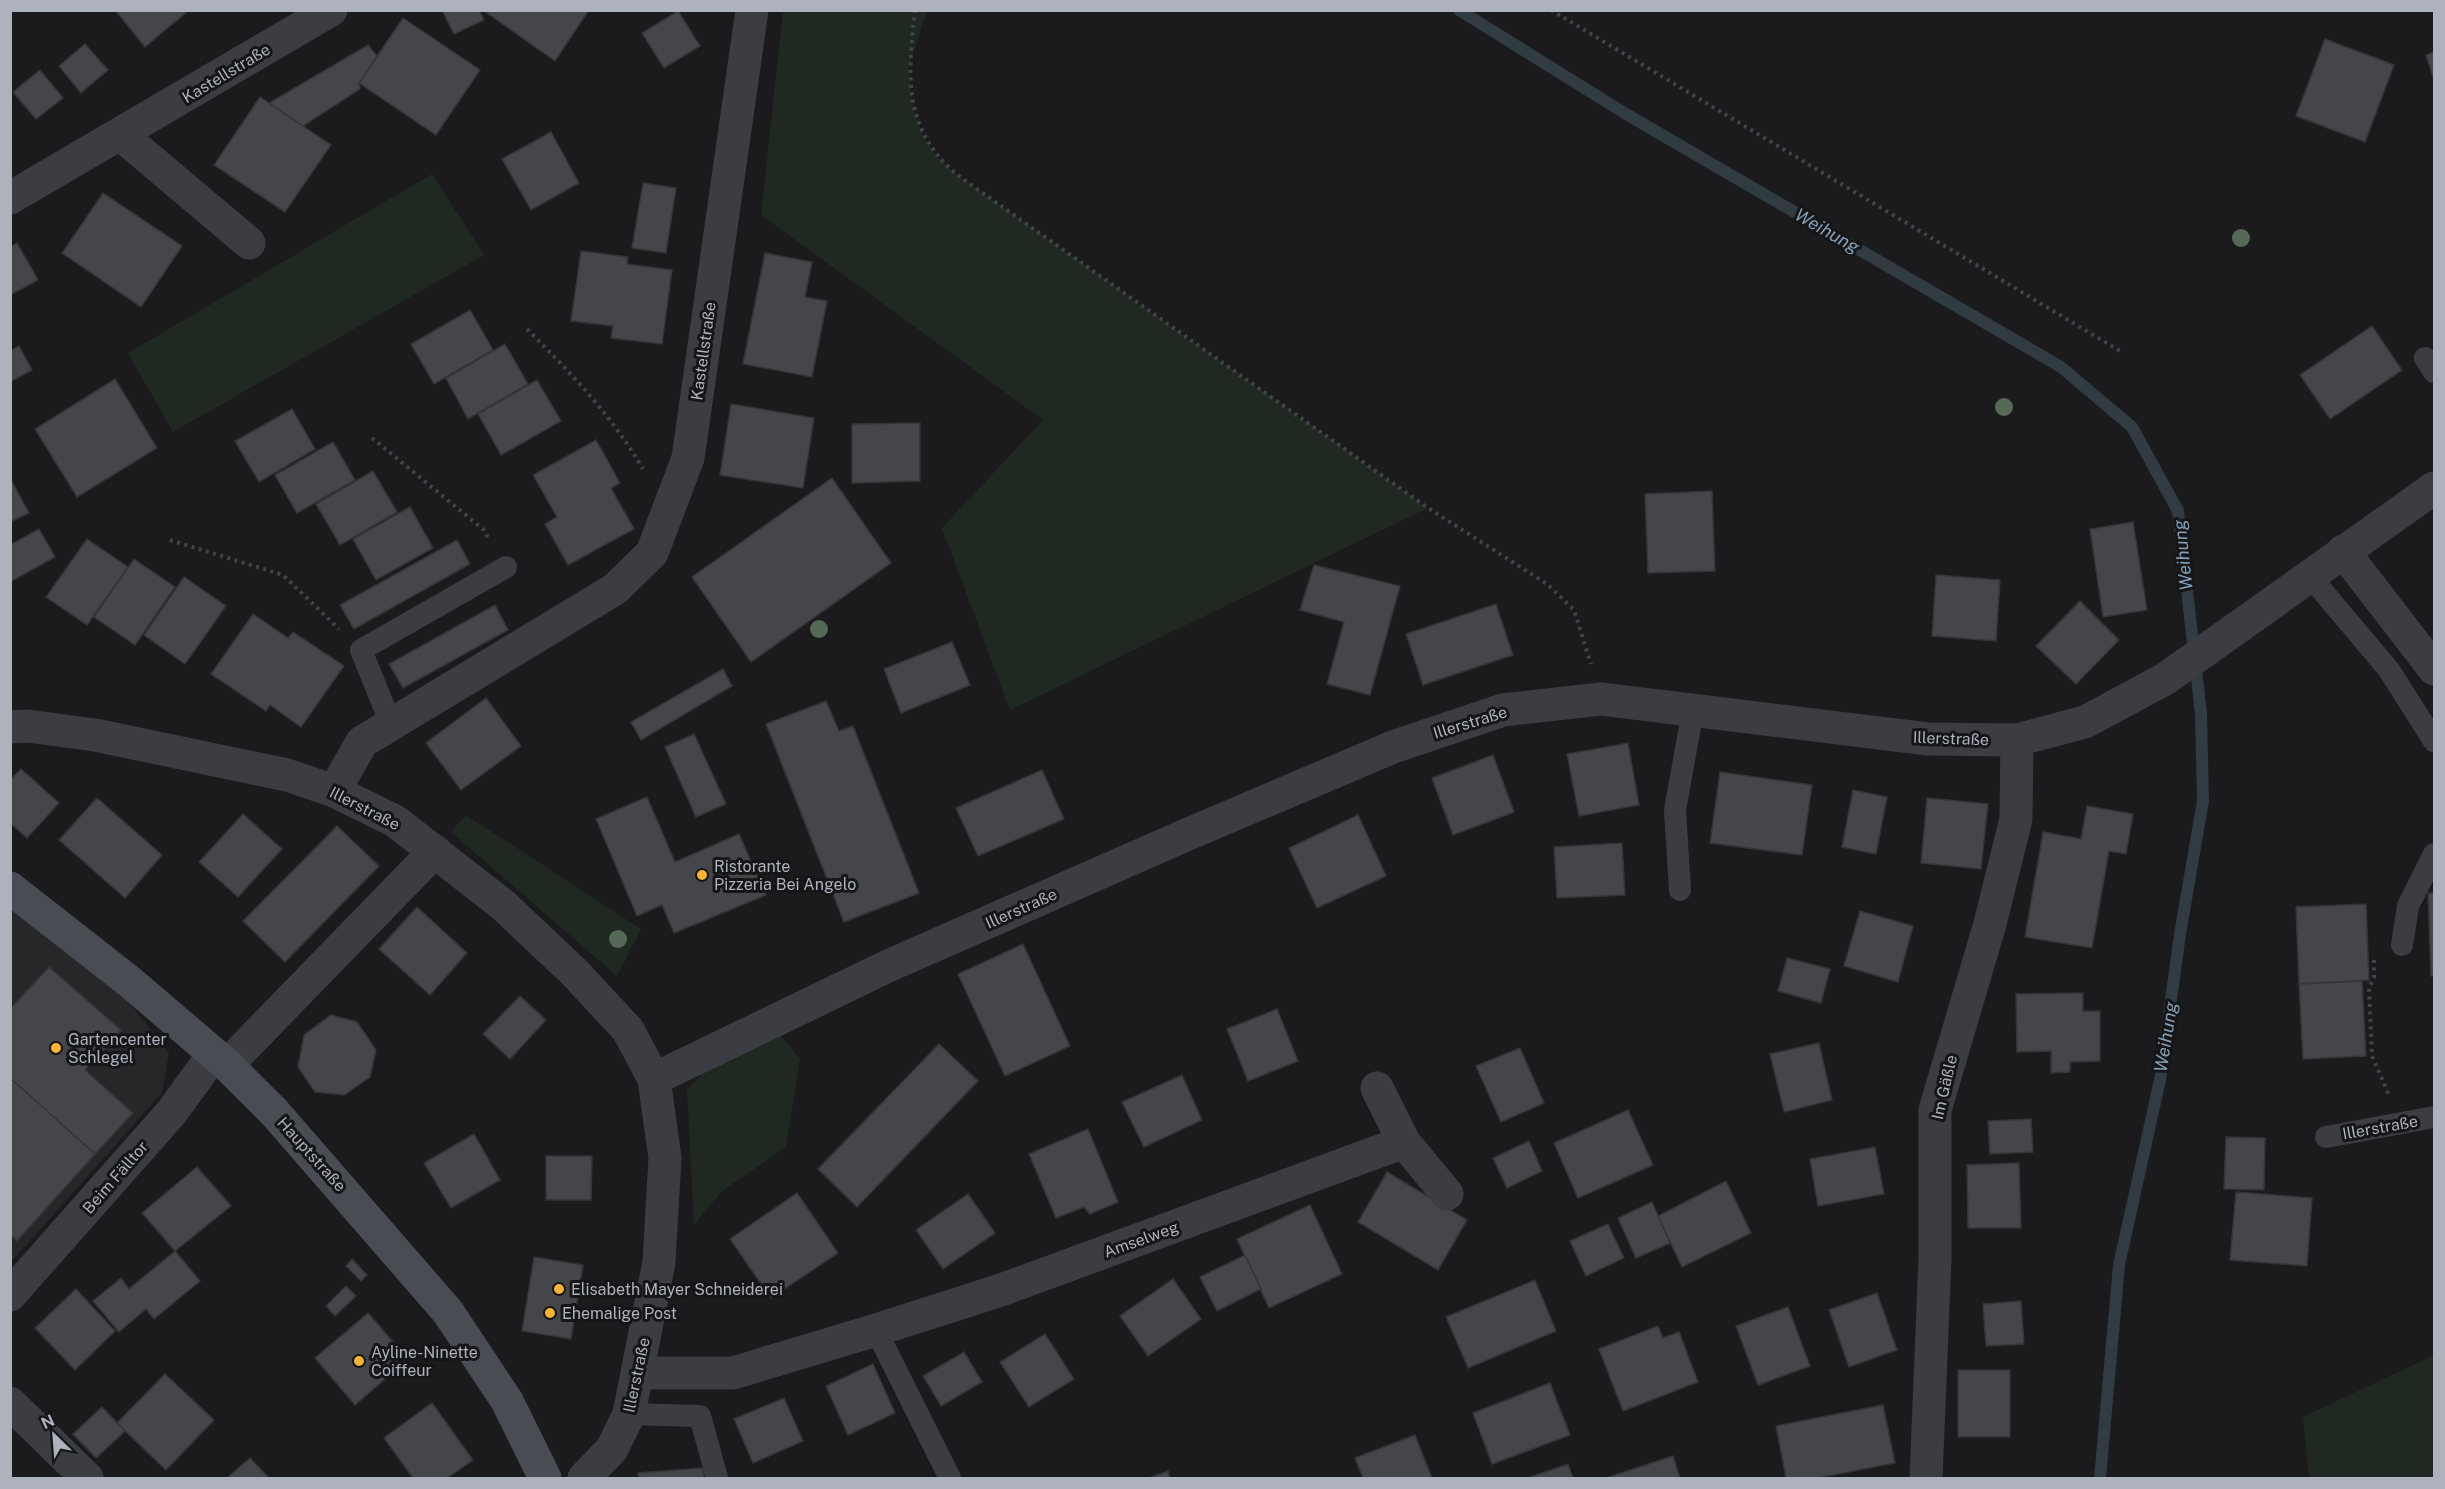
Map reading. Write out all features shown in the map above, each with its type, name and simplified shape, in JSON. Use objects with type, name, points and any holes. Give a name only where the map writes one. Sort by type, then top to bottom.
[{"type":"main road","name":"Hauptstraße","points":[[10,888],[130,982],[220,1060],[334,1178],[448,1312],[507,1401],[545,1479]]},
{"type":"street","name":"Kastellstraße","points":[[10,198],[122,135],[332,10]]},
{"type":"street","name":"Kastellstraße","points":[[334,791],[362,742],[615,589],[652,553],[688,458],[752,10]]},
{"type":"street","points":[[122,135],[249,243]]},
{"type":"street","name":"Illerstraße","points":[[654,1079],[888,966],[1393,747],[1503,710],[1601,699],[1928,739],[2017,740],[2085,722],[2165,679],[2434,488]]},
{"type":"street","points":[[2343,551],[2434,669]]},
{"type":"street","name":"Illerstraße","points":[[10,727],[28,726],[95,735],[287,775],[334,791],[395,821],[503,905],[573,972],[628,1030],[654,1079],[665,1158],[664,1208],[659,1262],[629,1414],[612,1449],[584,1479]]},
{"type":"street","name":"Im Gäßle","points":[[1926,1479],[1935,1258],[1935,1110],[1990,924],[2016,819],[2017,740]]},
{"type":"street","name":"Beim Fälltor","points":[[10,1295],[220,1060],[435,851]]},
{"type":"street","points":[[1377,1088],[1404,1142],[1447,1194]]},
{"type":"street","name":"Amselweg","points":[[637,1373],[733,1373],[876,1330],[1001,1290],[1404,1142]]},
{"type":"street","points":[[10,1403],[87,1479]]},
{"type":"lane","points":[[391,724],[361,650],[506,567]]},
{"type":"lane","points":[[2309,575],[2389,670],[2434,741]]},
{"type":"lane","points":[[1680,890],[1675,810],[1693,710]]},
{"type":"lane","points":[[2402,945],[2408,906],[2434,854]]},
{"type":"lane","name":"Illerstraße","points":[[2326,1137],[2434,1117]]},
{"type":"lane","points":[[876,1330],[950,1479]]},
{"type":"lane","points":[[629,1414],[700,1416],[717,1479]]},
{"type":"path","points":[[915,10],[908,69],[914,111],[923,136],[938,158],[956,174],[1428,508],[1547,584],[1574,610],[1601,699]]},
{"type":"path","points":[[1551,10],[2120,351]]},
{"type":"path","points":[[527,329],[581,384],[631,448],[669,512]]},
{"type":"path","points":[[372,438],[484,530],[506,567]]},
{"type":"path","points":[[170,540],[283,575],[361,650]]},
{"type":"path","points":[[2401,1123],[2372,1056],[2369,988],[2374,977],[2374,959],[2402,945]]},
{"type":"shaded area","points":[[783,11],[927,11],[908,69],[914,111],[923,136],[938,158],[956,174],[1428,508],[1010,710],[942,528],[1043,420],[761,215]]},
{"type":"shaded area","points":[[432,174],[484,255],[173,432],[128,353]]},
{"type":"shaded area","points":[[466,815],[641,929],[617,976],[451,832]]},
{"type":"shaded area","points":[[11,906],[122,994],[169,1052],[162,1093],[11,1262]]},
{"type":"shaded area","points":[[780,1034],[800,1059],[786,1147],[722,1191],[694,1225],[687,1089],[717,1059]]},
{"type":"shaded area","points":[[2434,1355],[2434,1478],[2309,1478],[2303,1417]]},
{"type":"building","points":[[115,10],[189,10],[145,47]]},
{"type":"building","points":[[442,10],[479,10],[484,20],[454,34]]},
{"type":"building","points":[[483,10],[589,10],[555,61]]},
{"type":"building","points":[[678,11],[700,46],[664,68],[642,33]]},
{"type":"building","points":[[403,18],[480,70],[436,135],[359,83]]},
{"type":"building","points":[[2325,39],[2394,65],[2365,142],[2296,116]]},
{"type":"building","points":[[85,44],[108,70],[81,93],[59,66]]},
{"type":"building","points":[[368,45],[377,56],[359,83],[360,89],[303,126],[269,103]]},
{"type":"building","points":[[2434,52],[2434,80],[2426,55]]},
{"type":"building","points":[[40,70],[63,98],[36,119],[13,92]]},
{"type":"building","points":[[260,97],[331,145],[285,212],[214,165]]},
{"type":"building","points":[[551,132],[579,183],[531,210],[502,159]]},
{"type":"building","points":[[643,183],[676,188],[666,253],[632,248]]},
{"type":"building","points":[[103,193],[182,246],[141,307],[62,253]]},
{"type":"building","points":[[17,243],[38,280],[10,295],[10,247]]},
{"type":"building","points":[[581,251],[628,257],[627,264],[672,270],[662,344],[611,338],[613,326],[571,321]]},
{"type":"building","points":[[765,253],[812,262],[805,297],[827,301],[812,377],[743,364]]},
{"type":"building","points":[[470,310],[493,350],[434,384],[411,344]]},
{"type":"building","points":[[2372,326],[2402,370],[2330,419],[2300,375]]},
{"type":"building","points":[[505,344],[528,384],[468,419],[446,378]]},
{"type":"building","points":[[19,346],[32,370],[10,382],[10,351]]},
{"type":"building","points":[[115,379],[157,448],[77,497],[35,429]]},
{"type":"building","points":[[537,380],[561,421],[501,455],[478,414]]},
{"type":"building","points":[[731,404],[814,418],[803,488],[720,475]]},
{"type":"building","points":[[292,409],[315,449],[259,482],[235,441]]},
{"type":"building","points":[[920,423],[920,481],[852,483],[852,424]]},
{"type":"building","points":[[596,440],[620,483],[611,488],[634,529],[568,565],[545,524],[557,517],[533,475]]},
{"type":"building","points":[[333,442],[355,480],[297,513],[275,475]]},
{"type":"building","points":[[373,471],[397,512],[340,545],[316,504]]},
{"type":"building","points":[[10,478],[29,513],[10,522]]},
{"type":"building","points":[[832,478],[891,563],[751,662],[692,577]]},
{"type":"building","points":[[1712,491],[1715,571],[1648,573],[1645,494]]},
{"type":"building","points":[[410,507],[433,548],[376,580],[353,539]]},
{"type":"building","points":[[2133,522],[2147,610],[2103,617],[2090,529]]},
{"type":"building","points":[[39,529],[55,557],[10,582],[10,545]]},
{"type":"building","points":[[87,539],[128,567],[87,625],[46,597]]},
{"type":"building","points":[[457,540],[470,564],[354,629],[340,605]]},
{"type":"building","points":[[134,559],[175,587],[135,645],[94,617]]},
{"type":"building","points":[[1314,565],[1400,586],[1370,695],[1327,684],[1344,622],[1300,610]]},
{"type":"building","points":[[1936,575],[2000,580],[1996,641],[1932,636]]},
{"type":"building","points":[[184,577],[226,606],[185,664],[144,635]]},
{"type":"building","points":[[2080,601],[2119,640],[2076,684],[2036,646]]},
{"type":"building","points":[[1496,604],[1513,655],[1423,685],[1406,634]]},
{"type":"building","points":[[495,605],[508,630],[403,688],[389,664]]},
{"type":"building","points":[[253,614],[288,638],[293,632],[344,666],[301,727],[270,705],[266,711],[211,674]]},
{"type":"building","points":[[952,642],[970,685],[901,713],[884,669]]},
{"type":"building","points":[[723,669],[732,686],[641,740],[631,722]]},
{"type":"building","points":[[486,698],[521,746],[461,790],[426,743]]},
{"type":"building","points":[[826,701],[839,731],[853,726],[919,893],[844,922],[766,724]]},
{"type":"building","points":[[694,734],[726,804],[696,817],[665,747]]},
{"type":"building","points":[[1628,743],[1639,805],[1579,816],[1567,754]]},
{"type":"building","points":[[1493,755],[1514,812],[1453,835],[1432,778]]},
{"type":"building","points":[[21,769],[59,803],[27,838],[10,823],[10,780]]},
{"type":"building","points":[[1042,770],[1064,819],[978,856],[956,808]]},
{"type":"building","points":[[1720,772],[1812,785],[1802,855],[1710,843]]},
{"type":"building","points":[[1853,790],[1887,797],[1876,854],[1842,847]]},
{"type":"building","points":[[647,797],[675,862],[739,834],[766,895],[674,933],[662,905],[637,916],[596,819]]},
{"type":"building","points":[[97,798],[162,855],[125,898],[59,840]]},
{"type":"building","points":[[1927,798],[1988,804],[1981,869],[1921,863]]},
{"type":"building","points":[[2087,806],[2133,814],[2126,854],[2109,851],[2092,948],[2025,937],[2043,832],[2081,839]]},
{"type":"building","points":[[243,814],[282,849],[238,897],[199,862]]},
{"type":"building","points":[[1358,815],[1386,876],[1317,908],[1289,848]]},
{"type":"building","points":[[337,826],[379,866],[285,962],[243,921]]},
{"type":"building","points":[[1622,843],[1625,895],[1557,898],[1554,847]]},
{"type":"building","points":[[2428,893],[2434,893],[2434,976],[2431,976]]},
{"type":"building","points":[[2366,904],[2369,980],[2299,984],[2296,907]]},
{"type":"building","points":[[417,907],[467,953],[430,995],[379,949]]},
{"type":"building","points":[[1860,911],[1913,926],[1898,982],[1844,966]]},
{"type":"building","points":[[1023,944],[1070,1046],[1005,1076],[958,974]]},
{"type":"building","points":[[1787,958],[1830,969],[1821,1003],[1778,991]]},
{"type":"building","points":[[49,967],[121,1030],[85,1070],[133,1113],[95,1154],[10,1078],[10,1009]]},
{"type":"building","points":[[2362,981],[2366,1056],[2303,1059],[2299,984]]},
{"type":"building","points":[[2083,993],[2083,1011],[2100,1011],[2100,1061],[2070,1062],[2070,1072],[2051,1073],[2051,1051],[2017,1052],[2016,994]]},
{"type":"building","points":[[520,996],[546,1020],[510,1059],[483,1034]]},
{"type":"building","points":[[1277,1009],[1298,1061],[1248,1081],[1227,1029]]},
{"type":"building","points":[[331,1015],[357,1022],[376,1050],[370,1077],[344,1095],[315,1092],[298,1067],[304,1035]]},
{"type":"building","points":[[1819,1043],[1832,1100],[1784,1112],[1770,1054]]},
{"type":"building","points":[[939,1044],[978,1081],[857,1207],[818,1169]]},
{"type":"building","points":[[1520,1048],[1544,1103],[1501,1122],[1476,1066]]},
{"type":"building","points":[[1182,1075],[1202,1120],[1144,1147],[1122,1102]]},
{"type":"building","points":[[10,1078],[95,1154],[17,1241],[10,1234]]},
{"type":"building","points":[[1628,1110],[1653,1165],[1578,1198],[1554,1143]]},
{"type":"building","points":[[2031,1119],[2033,1152],[1990,1154],[1988,1121]]},
{"type":"building","points":[[1088,1129],[1118,1202],[1090,1214],[1084,1207],[1056,1218],[1029,1154]]},
{"type":"building","points":[[474,1134],[500,1180],[451,1208],[424,1163]]},
{"type":"building","points":[[2226,1137],[2265,1138],[2264,1190],[2224,1189]]},
{"type":"building","points":[[1529,1141],[1542,1171],[1507,1188],[1493,1158]]},
{"type":"building","points":[[1875,1147],[1884,1194],[1818,1206],[1810,1159]]},
{"type":"building","points":[[546,1156],[592,1156],[591,1200],[546,1200]]},
{"type":"building","points":[[2019,1163],[2021,1228],[1968,1228],[1967,1165]]},
{"type":"building","points":[[197,1167],[231,1206],[175,1251],[142,1213]]},
{"type":"building","points":[[1387,1172],[1467,1220],[1438,1270],[1358,1222]]},
{"type":"building","points":[[1726,1181],[1751,1233],[1682,1267],[1658,1216]]},
{"type":"building","points":[[2236,1192],[2312,1198],[2307,1266],[2230,1260]]},
{"type":"building","points":[[797,1193],[838,1253],[771,1298],[730,1239]]},
{"type":"building","points":[[968,1194],[995,1233],[943,1269],[916,1230]]},
{"type":"building","points":[[1652,1202],[1670,1243],[1636,1258],[1618,1218]]},
{"type":"building","points":[[1310,1205],[1342,1274],[1269,1308],[1237,1239]]},
{"type":"building","points":[[1608,1224],[1624,1258],[1586,1276],[1570,1241]]},
{"type":"building","points":[[175,1251],[200,1281],[154,1319],[146,1309],[119,1332],[93,1301],[121,1278],[129,1289]]},
{"type":"building","points":[[1245,1255],[1261,1289],[1217,1311],[1200,1277]]},
{"type":"building","name":"Ehemalige Post","points":[[534,1257],[583,1265],[571,1339],[522,1331]]},
{"type":"building","points":[[352,1259],[367,1275],[361,1281],[346,1266]]},
{"type":"building","points":[[1173,1279],[1201,1319],[1148,1356],[1120,1316]]},
{"type":"building","points":[[1535,1280],[1556,1331],[1468,1368],[1446,1317]]},
{"type":"building","points":[[346,1286],[356,1296],[335,1316],[326,1306]]},
{"type":"building","points":[[76,1289],[115,1331],[75,1370],[35,1328]]},
{"type":"building","points":[[1877,1293],[1897,1350],[1849,1367],[1829,1310]]},
{"type":"building","points":[[2021,1301],[2024,1344],[1986,1346],[1983,1304]]},
{"type":"building","points":[[1788,1307],[1810,1366],[1758,1385],[1736,1326]]},
{"type":"building","points":[[368,1313],[408,1359],[355,1405],[315,1358]]},
{"type":"building","points":[[1658,1326],[1663,1338],[1679,1332],[1698,1382],[1623,1411],[1599,1349]]},
{"type":"building","points":[[1045,1334],[1074,1379],[1029,1407],[1000,1362]]},
{"type":"building","points":[[964,1352],[982,1382],[941,1406],[923,1376]]},
{"type":"building","points":[[873,1364],[895,1413],[848,1435],[826,1386]]},
{"type":"building","points":[[1958,1370],[2010,1370],[2010,1437],[1958,1437]]},
{"type":"building","points":[[165,1374],[214,1420],[166,1470],[117,1423]]},
{"type":"building","points":[[1550,1383],[1570,1435],[1492,1464],[1473,1413]]},
{"type":"building","points":[[784,1398],[803,1441],[753,1463],[734,1419]]},
{"type":"building","points":[[432,1403],[473,1460],[447,1478],[413,1478],[384,1438]]},
{"type":"building","points":[[1883,1405],[1895,1463],[1818,1478],[1786,1478],[1776,1426]]},
{"type":"building","points":[[102,1407],[125,1431],[96,1458],[73,1434]]},
{"type":"building","points":[[1415,1435],[1432,1478],[1363,1478],[1355,1458]]},
{"type":"building","points":[[1673,1456],[1680,1478],[1606,1478]]},
{"type":"building","points":[[250,1458],[269,1478],[227,1478]]},
{"type":"building","points":[[1568,1464],[1573,1478],[1528,1478]]},
{"type":"building","points":[[703,1468],[704,1478],[639,1478],[638,1473]]},
{"type":"building","points":[[1168,1471],[1170,1478],[1149,1478]]},
{"type":"waterway","name":"Weihung","points":[[1459,10],[1626,114],[2061,367],[2132,427],[2178,511],[2201,714],[2203,801],[2180,934],[2160,1080],[2119,1265],[2100,1478]]},
{"type":"place","name":"Ristorante Pizzeria Bei Angelo","points":[[702,875]]},
{"type":"place","name":"Gartencenter Schlegel","points":[[56,1048]]},
{"type":"place","name":"Elisabeth Mayer Schneiderei","points":[[559,1289]]},
{"type":"place","name":"Ehemalige Post","points":[[550,1313]]},
{"type":"place","name":"Ayline-Ninette Coiffeur","points":[[359,1361]]}]
